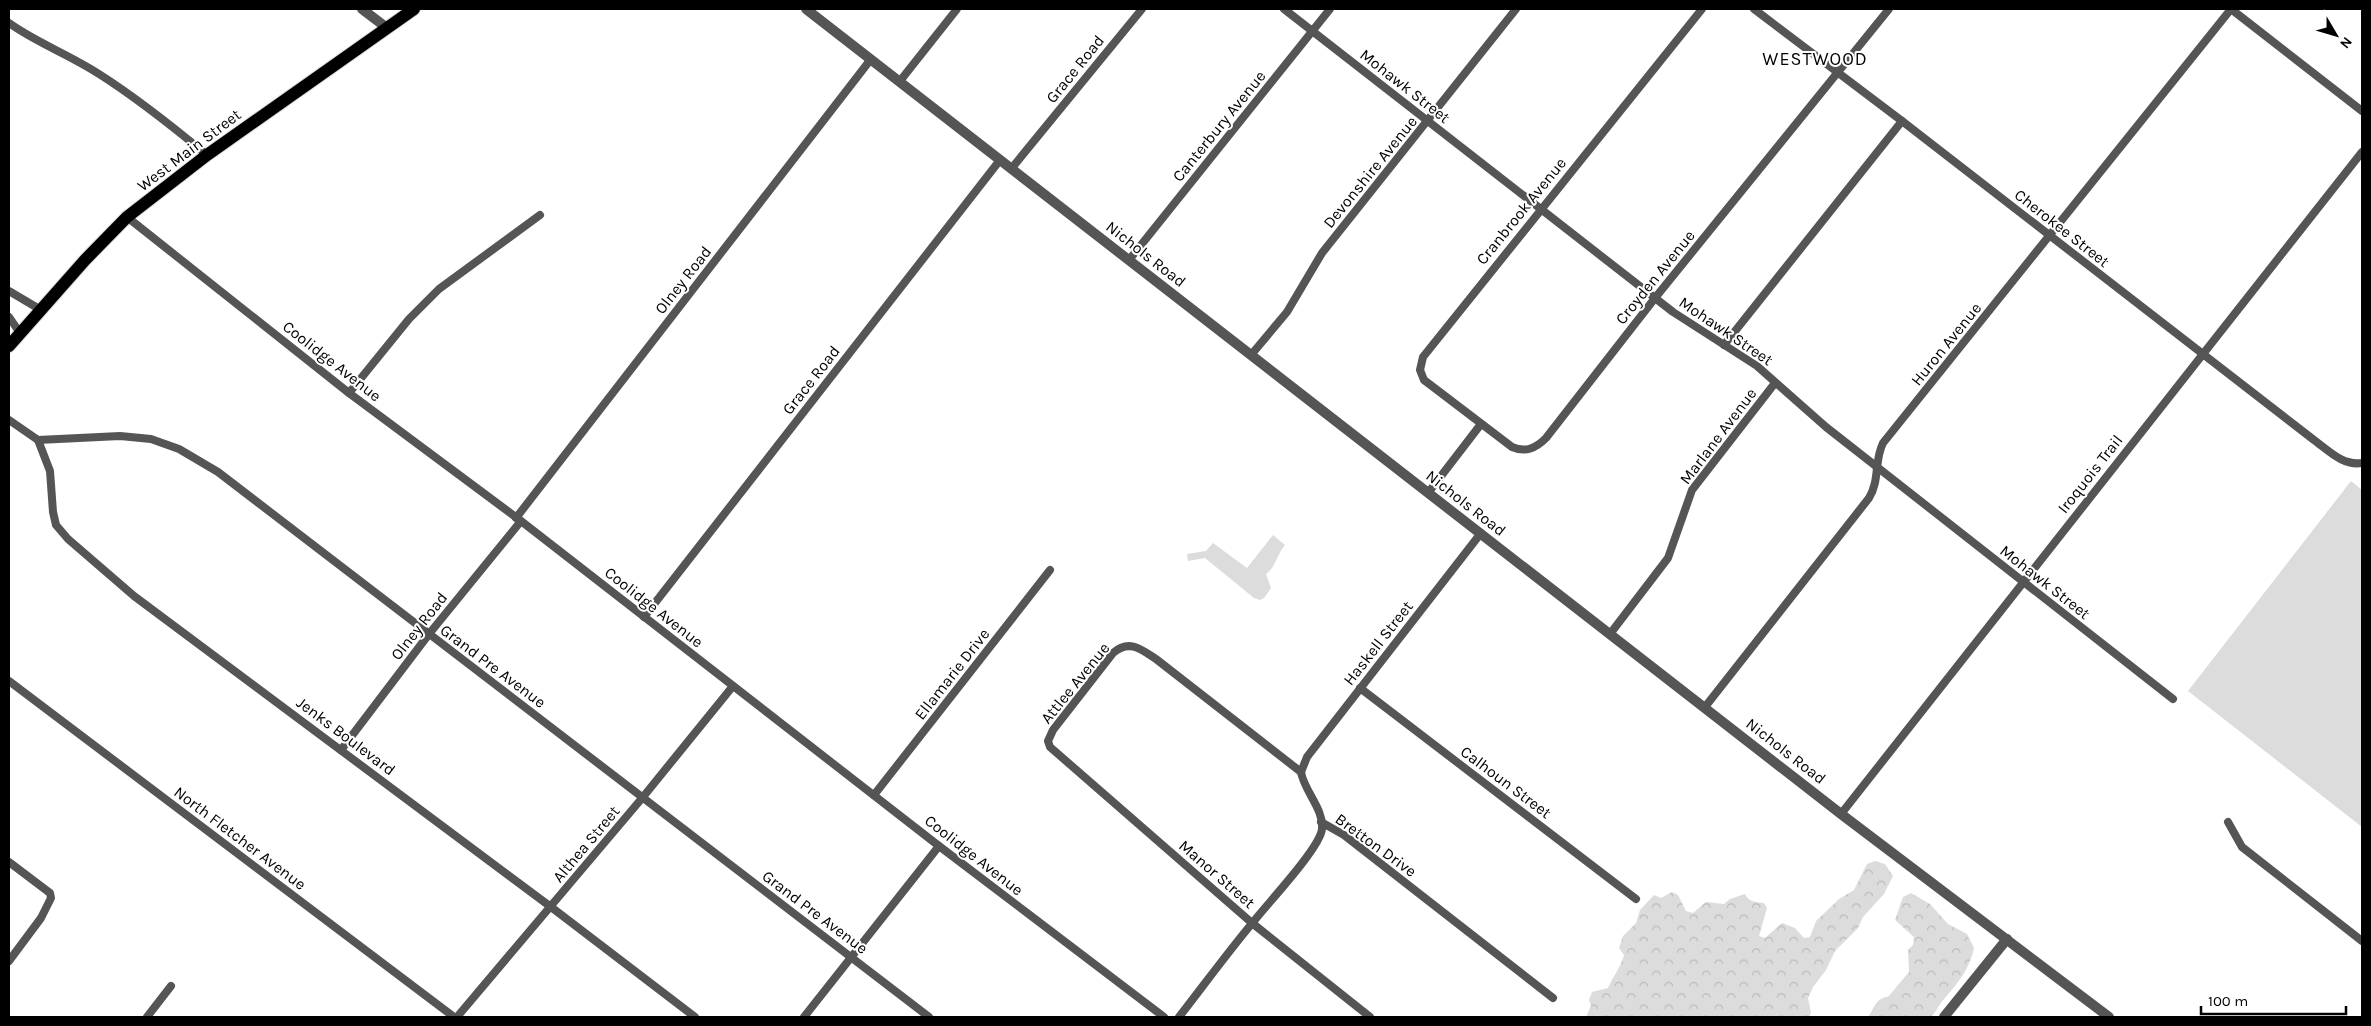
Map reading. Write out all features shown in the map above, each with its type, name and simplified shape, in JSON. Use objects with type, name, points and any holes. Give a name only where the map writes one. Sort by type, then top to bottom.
[{"type":"main road","name":"West Main Street","points":[[9,346],[127,217],[207,155],[414,9]]},
{"type":"street","points":[[362,9],[387,28]]},
{"type":"street","name":"Nichols Road","points":[[806,9],[1841,814],[2109,1017]]},
{"type":"street","points":[[900,81],[958,9]]},
{"type":"street","name":"Grace Road","points":[[1011,169],[1142,9]]},
{"type":"street","name":"Mohawk Street","points":[[1284,9],[1685,321],[1757,366],[1826,427],[2173,699]]},
{"type":"street","name":"Canterbury Avenue","points":[[1129,260],[1330,9]]},
{"type":"street","name":"Devonshire Avenue","points":[[1251,356],[1286,312],[1322,253],[1516,9]]},
{"type":"street","name":"Cranbrook Avenue","points":[[1481,424],[1424,380],[1420,370],[1428,350],[1702,9]]},
{"type":"street","name":"Cherokee Street","points":[[1754,9],[2341,460],[2359,463]]},
{"type":"street","name":"Croyden Avenue","points":[[1481,424],[1519,450],[1530,449],[1540,444],[1655,298],[1889,9]]},
{"type":"street","points":[[2231,9],[2362,111]]},
{"type":"street","name":"Huron Avenue","points":[[1705,707],[1863,507],[1876,484],[1880,450],[1883,443],[2231,9]]},
{"type":"street","points":[[9,23],[46,47],[106,78],[139,100],[207,155]]},
{"type":"street","name":"Olney Road","points":[[341,750],[871,59]]},
{"type":"street","points":[[1724,345],[1902,121]]},
{"type":"street","name":"Iroquois Trail","points":[[1841,814],[2362,152]]},
{"type":"street","name":"Grace Road","points":[[644,617],[1000,160]]},
{"type":"street","points":[[350,393],[424,302],[438,289],[540,215]]},
{"type":"street","name":"Coolidge Avenue","points":[[127,217],[350,393],[1164,1017]]},
{"type":"street","points":[[9,291],[41,310]]},
{"type":"street","points":[[9,317],[20,332]]},
{"type":"street","name":"Marlane Avenue","points":[[1610,634],[1668,558],[1673,549],[1687,499],[1695,485],[1775,383]]},
{"type":"street","points":[[9,420],[38,440]]},
{"type":"street","points":[[1428,492],[1481,424]]},
{"type":"street","name":"Grand Pre Avenue","points":[[38,440],[143,437],[164,442],[179,449],[240,488],[929,1017]]},
{"type":"street","name":"Jenks Boulevard","points":[[38,440],[50,471],[53,512],[56,525],[63,535],[134,596],[551,907],[694,1017]]},
{"type":"street","name":"Haskell Street","points":[[1301,772],[1307,757],[1481,533]]},
{"type":"street","name":"Ellamarie Drive","points":[[874,795],[1050,570]]},
{"type":"street","name":"Attlee Avenue","points":[[1050,747],[1050,736],[1113,653],[1119,648],[1132,646],[1156,659],[1301,772]]},
{"type":"street","name":"North Fletcher Avenue","points":[[9,681],[456,1017]]},
{"type":"street","name":"Althea Street","points":[[456,1017],[643,798],[733,686]]},
{"type":"street","name":"Calhoun Street","points":[[1360,688],[1636,899]]},
{"type":"street","name":"Manor Street","points":[[1050,747],[1252,922],[1370,1017]]},
{"type":"street","name":"Bretton Drive","points":[[1301,772],[1303,783],[1317,809],[1321,822],[1344,836],[1553,998]]},
{"type":"street","points":[[1179,1017],[1316,842],[1322,828],[1321,822]]},
{"type":"street","points":[[2228,822],[2242,847],[2362,941]]},
{"type":"street","points":[[804,1017],[939,846]]},
{"type":"street","points":[[9,862],[50,893],[51,898],[47,910],[9,961]]},
{"type":"street","points":[[1944,1017],[2008,939]]},
{"type":"street","points":[[147,1017],[171,986]]},
{"type":"green space","points":[[2351,481],[2362,490],[2362,827],[2188,691]]},
{"type":"green space","points":[[1273,535],[1285,545],[1272,568],[1266,574],[1271,588],[1264,598],[1260,600],[1254,598],[1205,558],[1188,561],[1187,554],[1206,551],[1213,543],[1247,568]]},
{"type":"green space","points":[[1875,861],[1885,864],[1893,876],[1884,894],[1863,917],[1858,928],[1835,951],[1826,970],[1813,987],[1808,998],[1811,1013],[1809,1017],[1586,1017],[1591,1006],[1589,1000],[1592,992],[1608,988],[1621,964],[1624,955],[1619,948],[1623,936],[1636,923],[1640,910],[1654,895],[1661,898],[1672,892],[1678,895],[1686,911],[1693,913],[1706,902],[1724,904],[1730,899],[1745,894],[1750,900],[1764,903],[1767,908],[1759,936],[1765,938],[1782,923],[1795,928],[1804,938],[1810,937],[1816,921],[1839,899],[1854,890],[1867,864]]},
{"type":"green space","points":[[1911,893],[1930,904],[1948,924],[1967,934],[1974,948],[1970,962],[1963,975],[1931,1017],[1868,1017],[1878,1001],[1888,997],[1909,972],[1908,950],[1913,945],[1914,937],[1895,920],[1903,897]]},
{"type":"district","name":"WESTWOOD","points":[[1815,59]]}]
